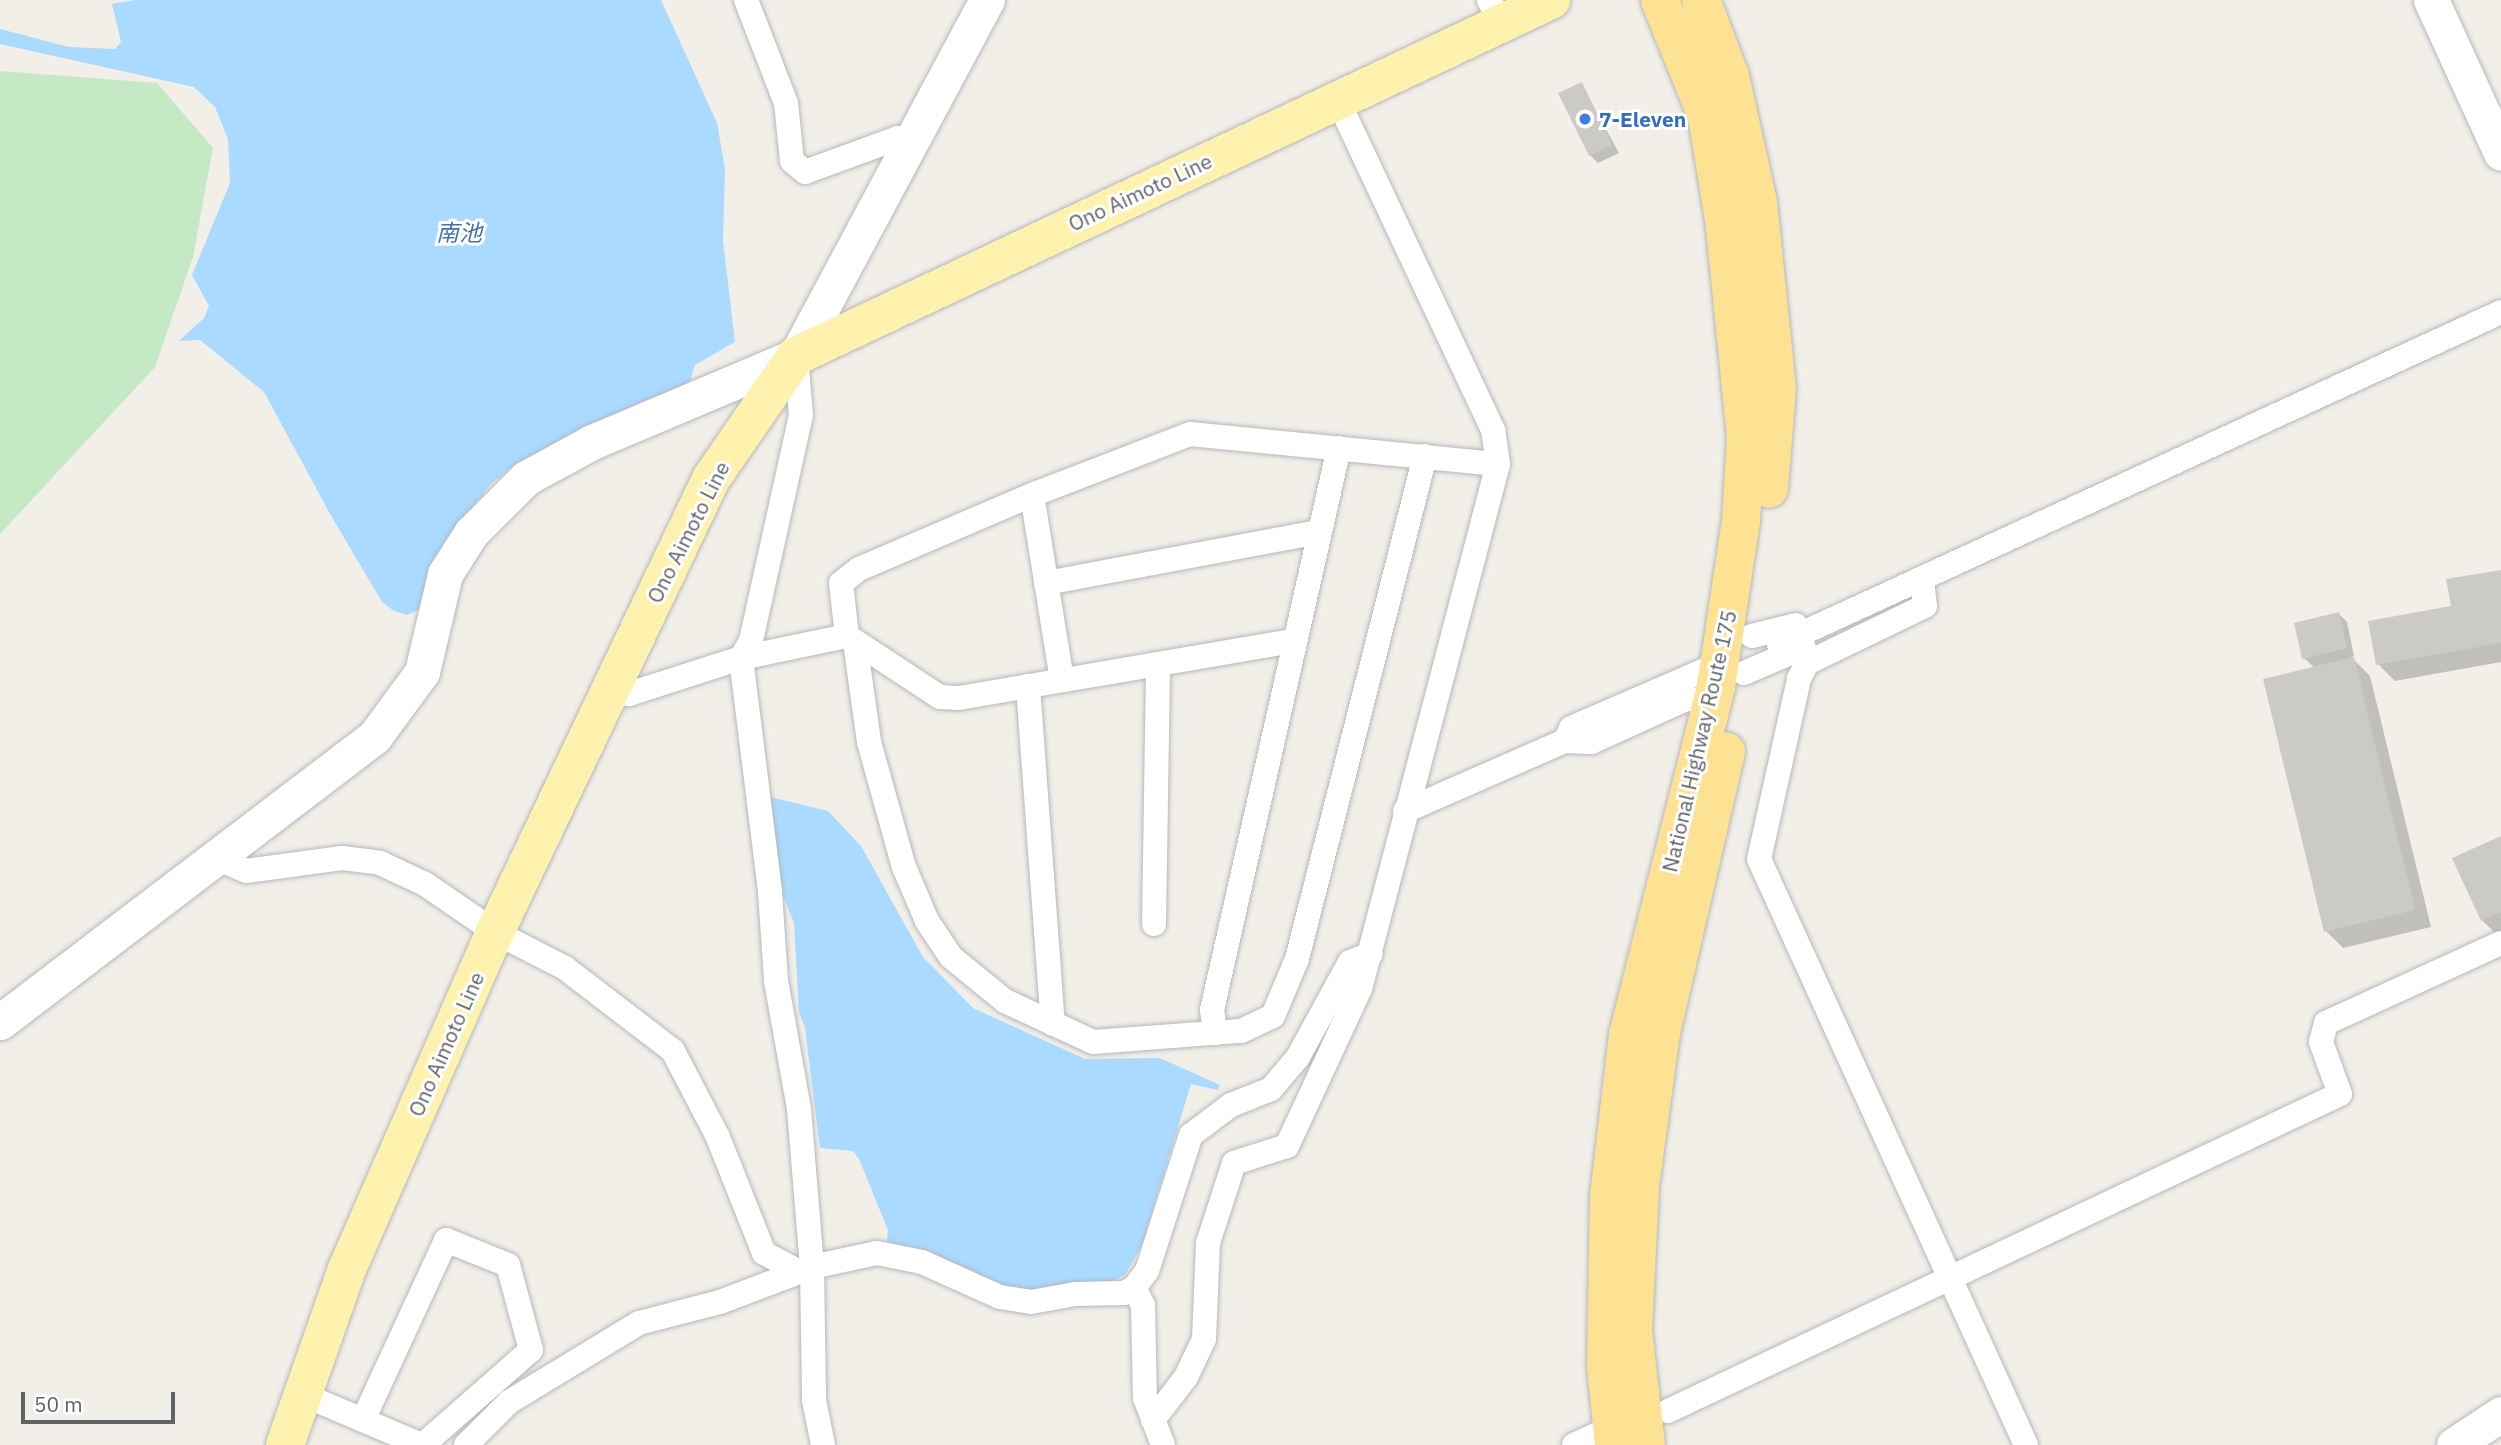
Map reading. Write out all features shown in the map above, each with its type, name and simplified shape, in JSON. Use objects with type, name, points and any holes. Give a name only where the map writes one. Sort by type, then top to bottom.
[{"type":"highway","name":"National Highway Route 175","points":[[1638,1429],[1633,1331],[1641,1173],[1661,1033],[1732,666],[1746,438],[1740,363],[1707,116],[1660,0]]},
{"type":"highway","name":"National Highway Route 175","points":[[1638,1429],[1606,1366],[1609,1196],[1628,1035],[1700,694],[1766,640],[1766,539],[1777,390],[1758,202],[1730,76],[1701,0]]},
{"type":"main road","name":"Ono Aimoto Line","points":[[285,1445],[347,1269],[495,932],[711,479],[796,356],[1337,99],[1495,12],[1551,0]]},
{"type":"street","points":[[746,0],[786,103],[792,161],[805,172],[898,138],[909,143]]},
{"type":"street","points":[[823,1445],[814,1400],[799,1109],[776,981],[741,658],[751,641],[801,415],[796,356],[987,0]]},
{"type":"street","points":[[2431,0],[2501,153]]},
{"type":"street","points":[[1153,1420],[1186,1377],[1204,1339],[1208,1243],[1234,1163],[1287,1146],[1360,989],[1498,464],[1493,430],[1337,99]]},
{"type":"street","points":[[1566,741],[1571,727],[1705,670],[1732,666],[1903,603],[1922,579],[2501,312]]},
{"type":"street","points":[[0,1022],[375,736],[422,672],[445,574],[471,533],[526,478],[592,442],[796,356]]},
{"type":"street","points":[[1425,456],[1297,959],[1273,1016],[1241,1031],[1093,1042],[1004,1002],[951,957],[927,921],[904,867],[869,742],[841,583],[859,569],[1032,495],[1190,434],[1425,456],[1498,464]]},
{"type":"street","points":[[1215,1033],[1212,1010],[1293,641],[1339,448]]},
{"type":"street","points":[[1032,495],[1062,680]]},
{"type":"street","points":[[1046,583],[1319,532]]},
{"type":"street","points":[[1766,640],[1908,577],[1922,579]]},
{"type":"street","points":[[1922,579],[1925,606],[1807,663],[1799,679],[1759,859],[2026,1445]]},
{"type":"street","points":[[610,688],[629,694],[741,658],[851,639],[940,697],[959,698],[1293,641]]},
{"type":"street","points":[[1154,924],[1158,664]]},
{"type":"street","points":[[1028,686],[1054,1024]]},
{"type":"street","points":[[1405,811],[1566,741],[1591,742],[1700,694]]},
{"type":"street","points":[[216,858],[246,871],[342,858],[380,863],[425,884],[495,932],[565,968],[673,1052],[717,1135],[764,1253],[806,1269]]},
{"type":"street","points":[[1574,1445],[1638,1429],[1780,1346],[1784,1356],[2340,1094],[2320,1042],[2326,1023],[2501,943]]},
{"type":"street","points":[[466,1445],[509,1402],[639,1323],[720,1302],[806,1269],[877,1253],[922,1262],[1000,1297],[1031,1302],[1075,1294],[1124,1293],[1134,1288],[1147,1271],[1191,1135],[1231,1105],[1271,1089],[1298,1057],[1350,962],[1371,954]]},
{"type":"street","points":[[304,1395],[363,1420],[422,1445],[531,1350],[508,1265],[446,1240],[363,1420]]},
{"type":"street","points":[[1134,1288],[1143,1305],[1141,1357],[1144,1398],[1163,1445]]},
{"type":"street","points":[[2454,1445],[2501,1414]]},
{"type":"green space","points":[[0,71],[157,83],[213,148],[193,257],[155,367],[0,534]]},
{"type":"water","name":"南池","points":[[135,0],[661,0],[717,123],[725,169],[723,241],[735,342],[695,365],[689,384],[510,468],[489,486],[454,533],[427,606],[407,615],[394,611],[382,602],[329,512],[264,392],[200,340],[179,341],[204,318],[209,306],[192,275],[230,183],[228,139],[215,107],[194,87],[0,44],[0,29],[69,47],[115,49],[121,42],[112,4]]},
{"type":"water","points":[[766,796],[828,811],[861,846],[923,957],[973,1008],[1085,1059],[1160,1058],[1220,1085],[1218,1090],[1191,1084],[1142,1245],[1125,1275],[1110,1282],[1020,1293],[887,1241],[888,1230],[859,1159],[853,1151],[820,1148],[805,1028],[799,1012],[794,923],[783,895]]},
{"type":"building","name":"7-Eleven","points":[[1582,82],[1612,145],[1589,156],[1558,93]]},
{"type":"building","points":[[2501,570],[2501,643],[2376,665],[2368,621],[2451,606],[2446,579]]},
{"type":"building","points":[[2339,612],[2347,648],[2302,659],[2294,623]]},
{"type":"building","points":[[2354,657],[2415,910],[2324,932],[2263,679]]},
{"type":"building","points":[[2501,836],[2501,912],[2481,921],[2452,858]]},
{"type":"place","name":"7-Eleven","points":[[1585,119]]}]
